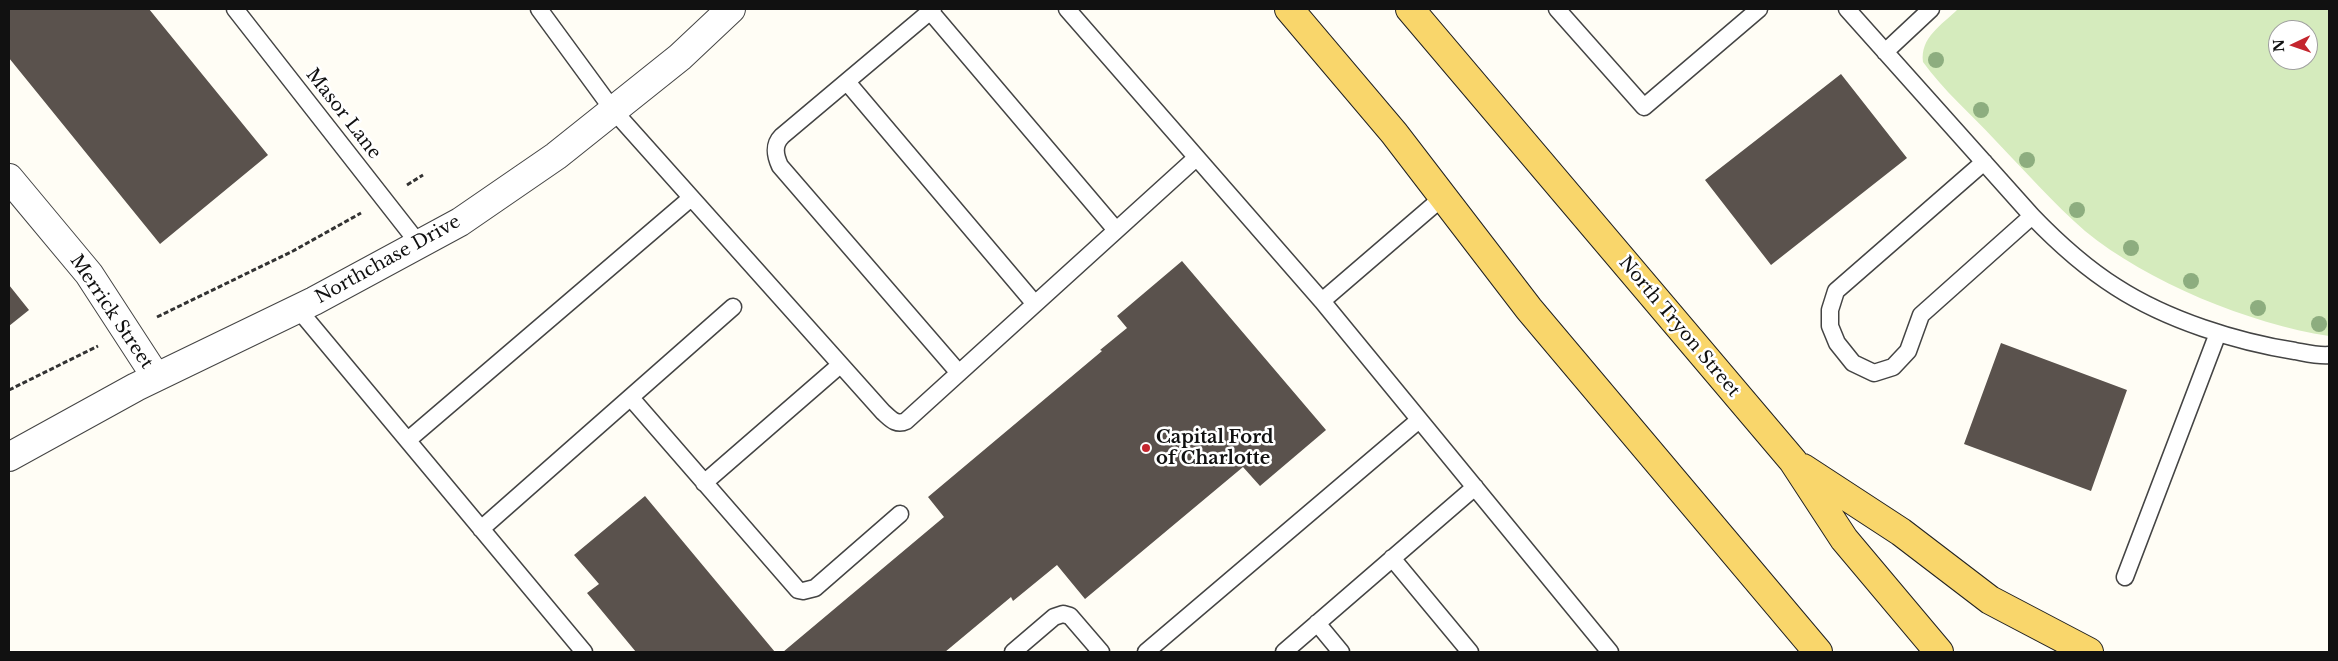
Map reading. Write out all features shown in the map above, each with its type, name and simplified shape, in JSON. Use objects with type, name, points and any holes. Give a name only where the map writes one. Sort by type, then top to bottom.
[{"type":"main road","points":[[1289,9],[1394,133],[1529,308],[1818,652]]},
{"type":"main road","name":"North Tryon Street","points":[[1410,9],[1793,461],[1844,539],[1939,652]]},
{"type":"main road","points":[[1793,461],[1900,532],[1990,600],[2089,652]]},
{"type":"street","name":"Northchase Drive","points":[[9,457],[18,450],[156,378],[298,309],[460,222],[556,156],[680,57],[731,9]]},
{"type":"street","name":"Merrick Street","points":[[9,178],[89,274],[156,378]]},
{"type":"lane","name":"Masor Lane","points":[[235,9],[419,244]]},
{"type":"lane","points":[[539,9],[612,110],[840,365],[894,422],[906,421],[1196,158]]},
{"type":"lane","points":[[1067,9],[1322,300],[1610,652]]},
{"type":"lane","points":[[1558,9],[1644,107],[1758,9]]},
{"type":"lane","points":[[1847,9],[2055,240],[2116,288],[2165,312],[2218,333],[2270,347],[2329,355]]},
{"type":"lane","points":[[1885,52],[1931,9]]},
{"type":"lane","points":[[959,373],[780,166],[775,147],[778,140],[931,10],[1116,230]]},
{"type":"lane","points":[[846,82],[1034,304]]},
{"type":"lane","points":[[1984,162],[1836,291],[1830,310],[1830,326],[1837,343],[1853,363],[1874,373],[1892,367],[1908,350],[1921,315],[2032,216]]},
{"type":"lane","points":[[1322,300],[1443,197]]},
{"type":"lane","points":[[408,440],[691,198]]},
{"type":"lane","points":[[481,529],[732,307]]},
{"type":"lane","points":[[298,309],[584,652]]},
{"type":"lane","points":[[2125,577],[2218,333]]},
{"type":"lane","points":[[704,483],[840,365]]},
{"type":"lane","points":[[631,398],[790,582],[803,591],[814,588],[900,514]]},
{"type":"lane","points":[[1146,652],[1419,420]]},
{"type":"lane","points":[[1284,652],[1475,487]]},
{"type":"lane","points":[[1392,558],[1470,652]]},
{"type":"lane","points":[[1013,652],[1054,617],[1063,614],[1070,616],[1101,652]]},
{"type":"lane","points":[[1317,623],[1341,652]]},
{"type":"path","points":[[155,317],[293,251],[347,222],[424,175]]},
{"type":"path","points":[[9,390],[102,344]]},
{"type":"green space","points":[[1958,9],[2329,9],[2329,336],[2266,322],[2201,298],[2138,267],[2110,250],[2085,231],[2050,198],[1948,92],[1923,62],[1925,45],[1939,26]]},
{"type":"building","points":[[9,9],[149,9],[268,155],[160,244],[9,58]]},
{"type":"building","points":[[1841,74],[1907,158],[1771,265],[1705,180]]},
{"type":"building","name":"Capital Ford of Charlotte","points":[[1182,261],[1326,430],[1260,486],[1243,467],[1085,599],[1057,565],[1013,601],[1011,597],[945,652],[783,652],[944,517],[928,497],[1127,328],[1117,316]]},
{"type":"building","points":[[9,285],[29,310],[9,326]]},
{"type":"building","points":[[2001,343],[2127,390],[2091,491],[1964,444]]},
{"type":"building","points":[[645,496],[775,652],[636,652],[587,593],[599,584],[574,555]]},
{"type":"place","name":"Capital Ford of Charlotte","points":[[1146,448]]}]
